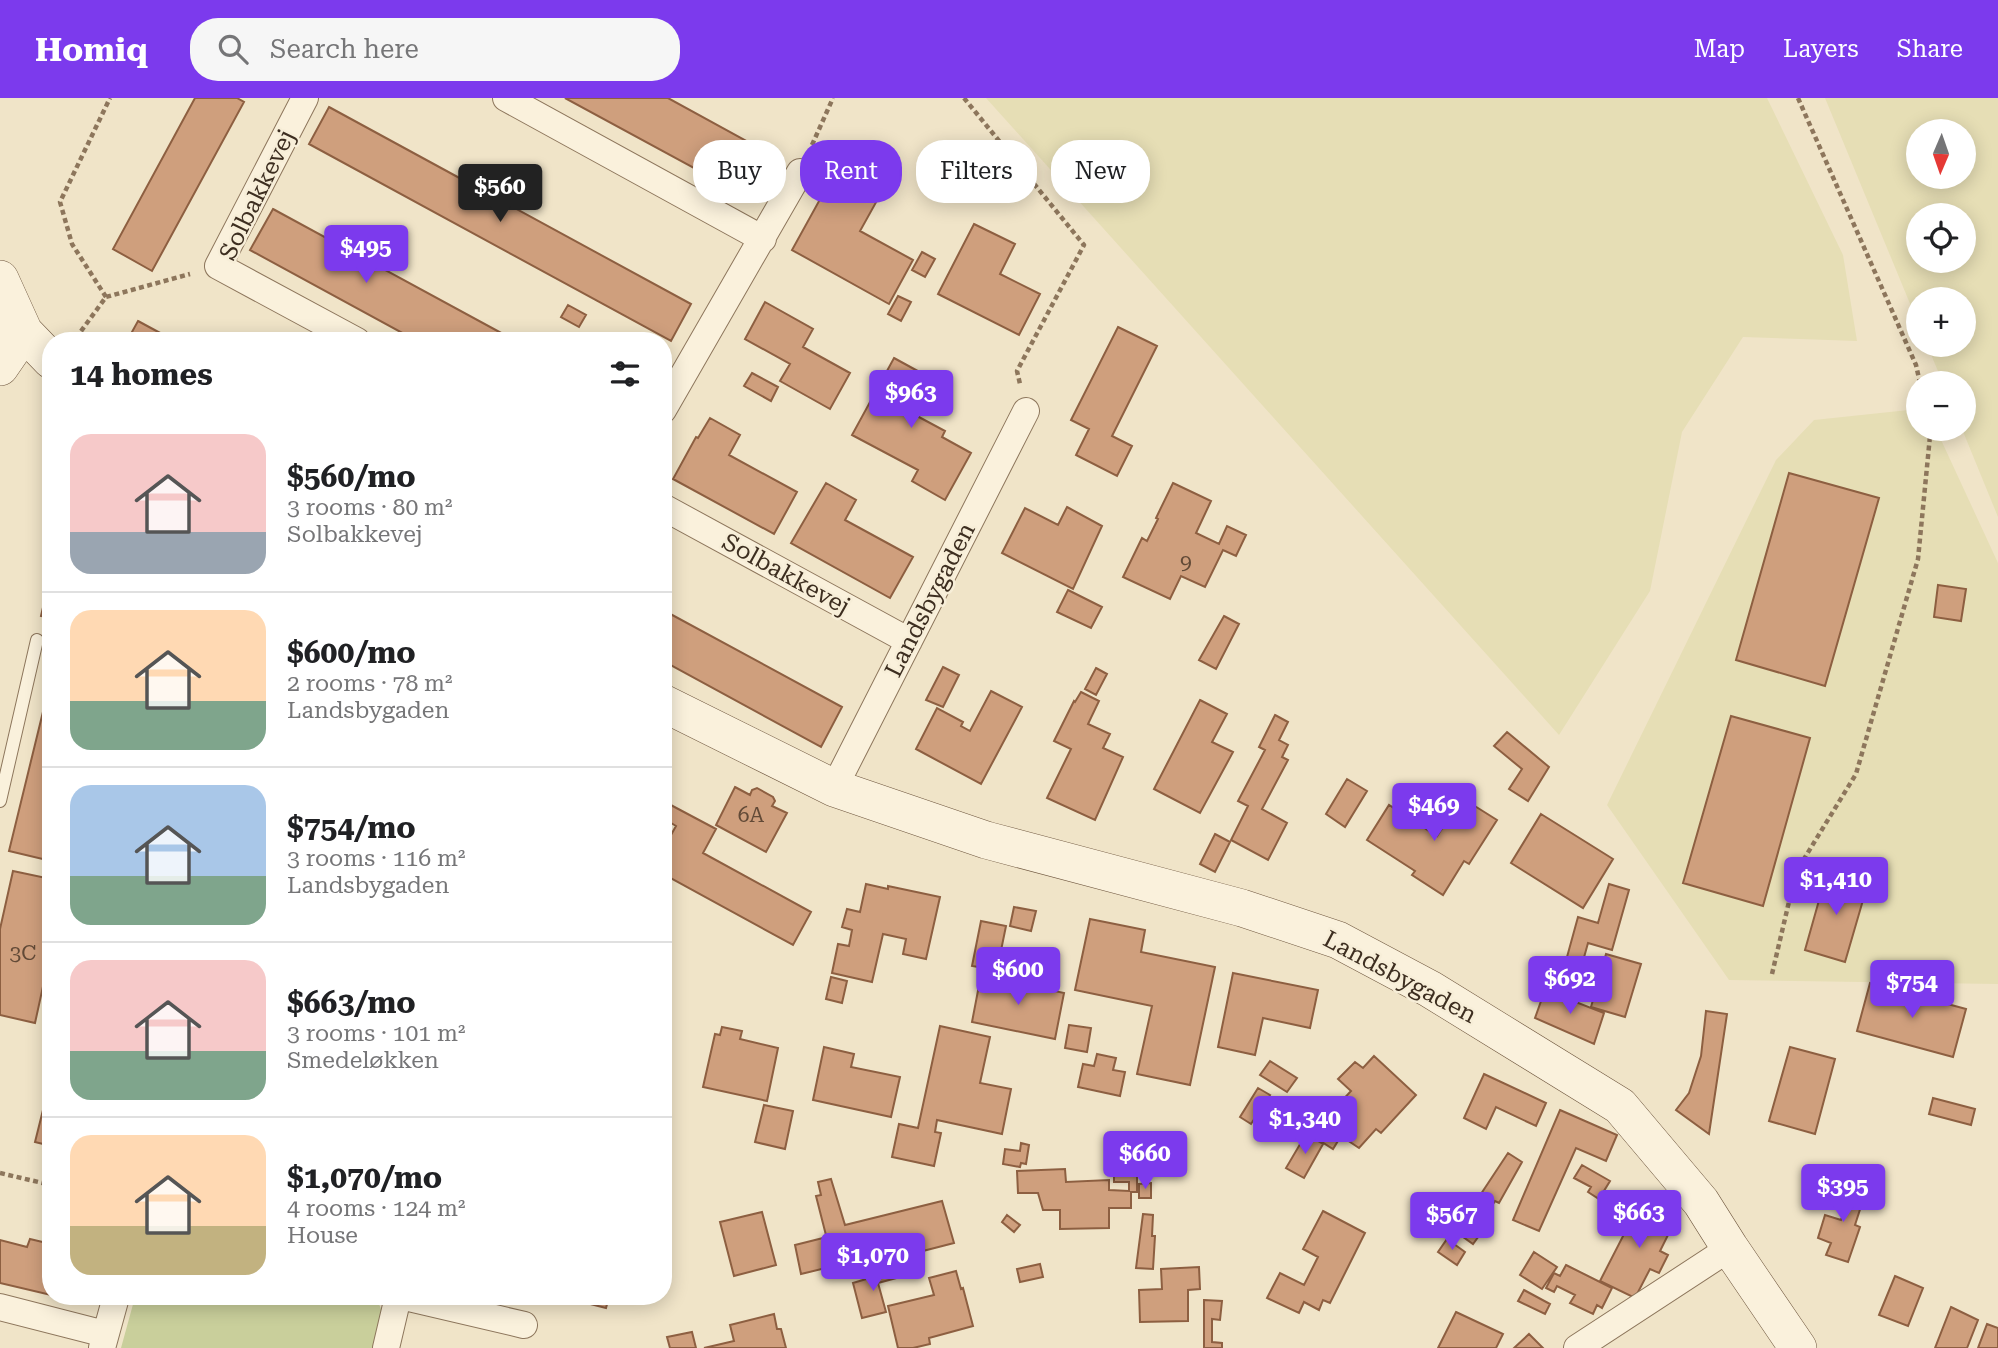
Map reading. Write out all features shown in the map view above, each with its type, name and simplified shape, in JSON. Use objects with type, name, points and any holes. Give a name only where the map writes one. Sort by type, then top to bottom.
[{"type":"street","name":"Solbakkevej","points":[[305,98],[218,266],[340,332]]},
{"type":"street","points":[[506,98],[763,239]]},
{"type":"street","points":[[672,395],[800,172]]},
{"type":"street","points":[[0,279],[12,324],[0,367]]},
{"type":"street","points":[[12,324],[42,352]]},
{"type":"street","name":"Landsbygaden","points":[[834,788],[1026,411]]},
{"type":"street","name":"Solbakkevej","points":[[672,512],[909,641]]},
{"type":"street","name":"Landsbygaden","points":[[672,707],[834,788],[986,840],[1242,908],[1338,940],[1430,989],[1620,1106],[1702,1202],[1798,1348]]},
{"type":"street","points":[[1577,1348],[1730,1248]]},
{"type":"street","points":[[0,1307],[103,1341],[114,1305]]},
{"type":"street","points":[[386,1348],[396,1305]]},
{"type":"street","points":[[439,1305],[524,1325]]},
{"type":"lane","points":[[0,801],[37,640]]},
{"type":"path","points":[[106,297],[72,244],[60,202],[110,98]]},
{"type":"path","points":[[814,140],[833,98]]},
{"type":"path","points":[[964,98],[1084,245],[1017,371],[1026,411]]},
{"type":"path","points":[[1798,98],[1917,371]]},
{"type":"path","points":[[81,332],[106,297],[218,266]]},
{"type":"path","points":[[1772,974],[1796,872],[1856,774],[1918,559],[1930,441]]},
{"type":"path","points":[[0,1173],[42,1183]]},
{"type":"shaded area","points":[[986,98],[1767,98],[1843,255],[1857,341],[1743,337],[1682,432],[1650,591],[1559,735],[1080,203],[1150,203],[1150,140],[1051,140],[1051,170],[1037,155],[1037,140],[1024,140]]},
{"type":"shaded area","points":[[1825,98],[1998,98],[1998,517],[1967,441],[1976,441],[1976,371],[1938,371],[1932,357],[1976,357],[1976,287],[1906,287],[1906,294]]},
{"type":"shaded area","points":[[1906,410],[1906,441],[1942,441],[1998,563],[1998,984],[1729,980],[1607,805],[1776,460],[1814,420]]},
{"type":"green space","points":[[133,1305],[379,1305],[382,1313],[375,1348],[121,1348]]},
{"type":"building","points":[[195,98],[237,98],[244,102],[152,271],[113,249]]},
{"type":"building","points":[[565,98],[668,98],[745,140],[693,140],[693,168]]},
{"type":"building","points":[[329,107],[691,304],[672,339],[672,332],[654,332],[309,144]]},
{"type":"building","points":[[818,203],[876,203],[860,231],[913,260],[889,304],[792,250]]},
{"type":"building","points":[[273,209],[499,332],[400,332],[250,250]]},
{"type":"building","points":[[974,224],[1015,244],[1000,274],[1040,294],[1019,335],[938,294]]},
{"type":"building","points":[[922,252],[935,259],[925,277],[912,270]]},
{"type":"building","points":[[898,296],[911,302],[901,321],[888,314]]},
{"type":"building","points":[[765,302],[813,329],[803,347],[850,373],[830,409],[780,381],[790,364],[745,339]]},
{"type":"building","points":[[568,305],[586,315],[579,327],[561,317]]},
{"type":"building","points":[[138,321],[158,332],[132,332]]},
{"type":"building","points":[[1118,327],[1157,346],[1112,436],[1132,446],[1117,476],[1076,455],[1089,429],[1071,420]]},
{"type":"building","points":[[894,358],[936,381],[917,416],[945,431],[942,437],[971,453],[945,500],[912,481],[918,470],[852,435]]},
{"type":"building","points":[[752,373],[778,387],[771,401],[744,386]]},
{"type":"building","points":[[710,418],[740,435],[729,455],[797,492],[774,534],[673,479],[696,437],[698,438]]},
{"type":"building","points":[[1789,473],[1879,498],[1825,686],[1736,660]]},
{"type":"building","points":[[826,483],[856,500],[845,520],[913,557],[890,598],[791,543]]},
{"type":"building","points":[[1173,483],[1211,501],[1196,533],[1219,544],[1227,526],[1246,535],[1236,556],[1223,550],[1205,587],[1181,576],[1170,599],[1123,577],[1142,538],[1147,541]]},
{"type":"building","points":[[1067,507],[1102,526],[1073,589],[1002,553],[1025,508],[1058,525]]},
{"type":"building","points":[[1938,585],[1966,589],[1961,621],[1934,617]]},
{"type":"building","points":[[1068,590],[1102,607],[1091,628],[1057,612]]},
{"type":"building","points":[[672,615],[842,707],[821,747],[672,666]]},
{"type":"building","points":[[1224,616],[1239,624],[1216,669],[1199,660]]},
{"type":"building","points":[[943,667],[959,675],[943,707],[926,700]]},
{"type":"building","points":[[1096,668],[1107,674],[1096,695],[1085,689]]},
{"type":"building","points":[[991,691],[1022,707],[981,784],[916,749],[937,708],[963,722],[961,726],[970,731]]},
{"type":"building","points":[[1081,692],[1099,701],[1088,724],[1110,734],[1103,748],[1123,757],[1095,820],[1047,798],[1071,749],[1054,741]]},
{"type":"building","points":[[1200,700],[1227,714],[1212,742],[1233,752],[1200,813],[1154,789]]},
{"type":"building","points":[[1275,715],[1288,722],[1279,740],[1288,745],[1282,757],[1288,760],[1262,809],[1287,823],[1268,860],[1231,840],[1248,806],[1238,801],[1265,750],[1259,747]]},
{"type":"building","points":[[42,716],[42,859],[9,851]]},
{"type":"building","points":[[1731,716],[1810,738],[1763,906],[1683,883]]},
{"type":"building","points":[[1507,732],[1549,767],[1528,801],[1509,789],[1522,769],[1494,746]]},
{"type":"building","points":[[1347,779],[1367,791],[1345,827],[1326,814]]},
{"type":"building","points":[[735,787],[750,795],[752,790],[757,788],[773,797],[775,801],[772,806],[787,813],[766,852],[716,825]]},
{"type":"building","points":[[1462,798],[1497,820],[1469,864],[1464,861],[1443,895],[1412,875],[1415,871],[1367,840],[1389,805],[1437,836]]},
{"type":"building","points":[[672,806],[716,829],[703,853],[811,912],[793,945],[672,879],[672,833],[676,826],[672,824]]},
{"type":"building","points":[[1541,814],[1613,859],[1583,908],[1511,863]]},
{"type":"building","points":[[1215,834],[1230,842],[1215,872],[1200,864]]},
{"type":"building","points":[[13,871],[42,877],[42,991],[35,1023],[0,1015],[0,929]]},
{"type":"building","points":[[1827,872],[1868,883],[1845,962],[1805,950]]},
{"type":"building","points":[[866,884],[940,897],[926,959],[903,954],[906,939],[883,934],[872,982],[832,973],[838,944],[849,946],[852,930],[842,927],[847,909],[860,912]]},
{"type":"building","points":[[1609,884],[1629,890],[1612,950],[1588,943],[1583,961],[1567,957],[1578,917],[1598,923]]},
{"type":"building","points":[[1014,907],[1036,911],[1031,931],[1010,926]]},
{"type":"building","points":[[1090,919],[1145,930],[1141,952],[1215,967],[1190,1085],[1137,1074],[1152,1006],[1075,990]]},
{"type":"building","points":[[981,921],[1006,926],[997,970],[972,966]]},
{"type":"building","points":[[1606,954],[1641,964],[1625,1017],[1591,1007]]},
{"type":"building","points":[[1233,973],[1318,990],[1310,1028],[1263,1018],[1255,1055],[1218,1047]]},
{"type":"building","points":[[981,975],[1064,993],[1055,1039],[972,1022]]},
{"type":"building","points":[[831,977],[847,981],[842,1003],[826,999]]},
{"type":"building","points":[[1870,983],[1966,1009],[1953,1057],[1857,1031]]},
{"type":"building","points":[[1545,990],[1604,1013],[1594,1044],[1535,1018]]},
{"type":"building","points":[[1706,1011],[1727,1014],[1709,1134],[1676,1110],[1689,1093],[1701,1056]]},
{"type":"building","points":[[1069,1025],[1091,1028],[1087,1052],[1065,1048]]},
{"type":"building","points":[[940,1026],[990,1037],[980,1083],[1011,1089],[1002,1134],[937,1120],[935,1132],[941,1133],[934,1166],[892,1157],[899,1124],[918,1128]]},
{"type":"building","points":[[722,1027],[742,1031],[740,1039],[778,1048],[767,1101],[703,1087],[715,1034],[720,1035]]},
{"type":"building","points":[[824,1047],[854,1054],[851,1067],[900,1077],[891,1117],[813,1100]]},
{"type":"building","points":[[1790,1047],[1835,1059],[1815,1134],[1769,1121]]},
{"type":"building","points":[[1097,1054],[1116,1058],[1113,1070],[1125,1072],[1120,1096],[1078,1087],[1083,1064],[1094,1066]]},
{"type":"building","points":[[1374,1056],[1416,1095],[1381,1133],[1376,1129],[1359,1148],[1341,1136],[1333,1149],[1300,1128],[1314,1108],[1327,1117],[1351,1091],[1338,1079],[1355,1062],[1363,1068]]},
{"type":"building","points":[[1270,1061],[1297,1078],[1287,1092],[1260,1075]]},
{"type":"building","points":[[1484,1074],[1546,1103],[1536,1126],[1496,1107],[1486,1129],[1464,1118]]},
{"type":"building","points":[[1258,1088],[1270,1095],[1251,1124],[1240,1117]]},
{"type":"building","points":[[1933,1098],[1975,1109],[1971,1125],[1929,1114]]},
{"type":"building","points":[[764,1105],[793,1111],[785,1149],[755,1142]]},
{"type":"building","points":[[1560,1110],[1617,1135],[1606,1161],[1576,1148],[1539,1231],[1513,1220]]},
{"type":"building","points":[[42,1114],[42,1144],[35,1142]]},
{"type":"building","points":[[1306,1134],[1323,1144],[1304,1178],[1286,1168]]},
{"type":"building","points":[[1021,1143],[1029,1145],[1026,1164],[1021,1163],[1020,1167],[1003,1164],[1005,1149],[1020,1151]]},
{"type":"building","points":[[1508,1153],[1522,1162],[1499,1203],[1495,1201],[1477,1230],[1481,1233],[1473,1244],[1434,1216],[1443,1203],[1465,1218]]},
{"type":"building","points":[[1582,1165],[1610,1181],[1599,1199],[1588,1192],[1591,1187],[1574,1178]]},
{"type":"building","points":[[1065,1169],[1066,1182],[1109,1180],[1109,1190],[1129,1191],[1129,1182],[1114,1182],[1114,1172],[1137,1172],[1137,1192],[1131,1192],[1131,1208],[1109,1208],[1109,1228],[1060,1229],[1060,1210],[1043,1210],[1038,1193],[1018,1193],[1017,1171]]},
{"type":"building","points":[[831,1179],[845,1225],[942,1201],[954,1243],[853,1269],[846,1242],[829,1247],[816,1196],[821,1195],[818,1182]]},
{"type":"building","points":[[1151,1183],[1151,1198],[1139,1198],[1139,1184]]},
{"type":"building","points":[[1838,1183],[1866,1191],[1855,1225],[1860,1227],[1848,1262],[1826,1255],[1831,1243],[1818,1238],[1825,1215],[1841,1220],[1848,1200],[1834,1196]]},
{"type":"building","points":[[1641,1201],[1676,1219],[1660,1251],[1668,1255],[1659,1273],[1650,1269],[1635,1298],[1600,1281]]},
{"type":"building","points":[[1323,1211],[1365,1233],[1330,1303],[1323,1300],[1319,1310],[1304,1302],[1299,1313],[1267,1298],[1280,1273],[1304,1285],[1318,1257],[1303,1249]]},
{"type":"building","points":[[762,1212],[776,1265],[734,1276],[720,1222]]},
{"type":"building","points":[[1143,1214],[1153,1215],[1153,1269],[1136,1268]]},
{"type":"building","points":[[1007,1215],[1020,1225],[1014,1232],[1002,1222]]},
{"type":"building","points":[[827,1237],[834,1266],[801,1274],[795,1245]]},
{"type":"building","points":[[30,1239],[42,1242],[42,1293],[0,1283],[0,1240],[27,1247]]},
{"type":"building","points":[[1447,1239],[1465,1252],[1457,1265],[1438,1252]]},
{"type":"building","points":[[1534,1252],[1557,1267],[1542,1289],[1520,1275]]},
{"type":"building","points":[[1040,1264],[1043,1277],[1020,1282],[1017,1269]]},
{"type":"building","points":[[1566,1265],[1612,1288],[1602,1308],[1597,1305],[1593,1314],[1570,1303],[1575,1295],[1557,1286],[1554,1292],[1546,1288],[1554,1273],[1560,1276]]},
{"type":"building","points":[[1199,1267],[1200,1289],[1188,1290],[1188,1321],[1140,1322],[1139,1290],[1162,1289],[1161,1269]]},
{"type":"building","points":[[903,1268],[904,1276],[878,1283],[886,1312],[862,1318],[853,1283]]},
{"type":"building","points":[[956,1271],[973,1326],[929,1338],[930,1344],[898,1348],[888,1306],[934,1295],[929,1278]]},
{"type":"building","points":[[1895,1276],[1923,1288],[1908,1326],[1879,1315]]},
{"type":"building","points":[[1524,1290],[1550,1304],[1545,1314],[1518,1301]]},
{"type":"building","points":[[1204,1300],[1222,1301],[1220,1320],[1212,1319],[1212,1342],[1222,1343],[1222,1348],[1204,1348]]},
{"type":"building","points":[[1951,1307],[1978,1320],[1967,1348],[1935,1348]]},
{"type":"building","points":[[1456,1312],[1503,1334],[1496,1348],[1438,1348]]},
{"type":"building","points":[[774,1314],[777,1329],[781,1329],[786,1348],[704,1348],[734,1341],[730,1325]]},
{"type":"building","points":[[1987,1324],[1998,1328],[1998,1348],[1978,1348]]},
{"type":"building","points":[[692,1332],[696,1348],[670,1348],[667,1337]]},
{"type":"building","points":[[1529,1334],[1543,1348],[1514,1348]]}]
